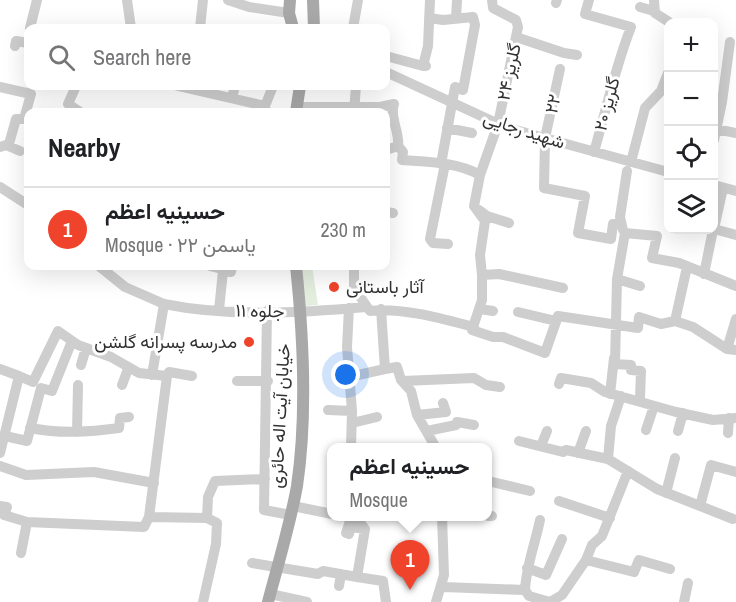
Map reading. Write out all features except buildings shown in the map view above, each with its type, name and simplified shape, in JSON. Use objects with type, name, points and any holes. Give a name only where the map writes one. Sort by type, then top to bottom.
[{"type":"main road","points":[[290,0],[289,13],[292,24]]},
{"type":"main road","points":[[312,0],[315,24]]},
{"type":"main road","points":[[297,108],[300,90]]},
{"type":"main road","name":"خیابان آیت اله حائری","points":[[269,598],[292,510],[300,444],[301,311],[296,270]]},
{"type":"street","points":[[30,24],[37,0]]},
{"type":"street","points":[[127,0],[130,24]]},
{"type":"street","points":[[200,24],[203,0]]},
{"type":"street","points":[[228,0],[249,7],[289,13]]},
{"type":"street","points":[[354,24],[358,0]]},
{"type":"street","points":[[390,57],[425,66],[430,0]]},
{"type":"street","points":[[456,18],[457,0]]},
{"type":"street","name":"گلریز ۲۴","points":[[474,206],[480,175],[498,124],[516,37],[516,20],[493,8],[492,0]]},
{"type":"street","name":"گلریز ۲۰","points":[[589,0],[585,14],[631,27],[620,56],[594,152]]},
{"type":"street","points":[[640,7],[654,5],[665,18]]},
{"type":"street","points":[[429,18],[473,17],[475,25],[463,90],[455,87],[429,239],[433,243],[448,244]]},
{"type":"street","points":[[516,37],[577,55]]},
{"type":"street","points":[[716,126],[730,42]]},
{"type":"street","name":"۲۲","points":[[560,69],[545,138],[544,188],[585,196],[578,233],[611,239],[614,225],[622,229]]},
{"type":"street","name":"شهید رجایی","points":[[390,74],[498,124],[594,152],[629,167],[664,170]]},
{"type":"street","points":[[0,87],[24,88]]},
{"type":"street","points":[[28,108],[32,90]]},
{"type":"street","points":[[74,90],[68,104],[74,108]]},
{"type":"street","points":[[203,90],[262,108]]},
{"type":"street","points":[[232,98],[234,90]]},
{"type":"street","points":[[265,108],[272,90]]},
{"type":"street","points":[[354,108],[356,90]]},
{"type":"street","points":[[609,459],[610,426],[615,395],[616,279],[629,167],[645,108],[664,95]]},
{"type":"street","points":[[385,108],[394,104],[392,110],[400,136],[398,146]]},
{"type":"street","points":[[3,146],[9,144],[16,119],[24,121]]},
{"type":"street","points":[[447,128],[472,133]]},
{"type":"street","points":[[718,134],[736,133]]},
{"type":"street","points":[[3,146],[20,151]]},
{"type":"street","points":[[390,149],[398,146]]},
{"type":"street","points":[[398,146],[403,152],[402,160],[443,164],[471,170],[480,175]]},
{"type":"street","points":[[718,186],[736,191]]},
{"type":"street","points":[[0,187],[24,199]]},
{"type":"street","points":[[474,206],[487,216],[509,223]]},
{"type":"street","points":[[474,206],[485,221],[480,255],[482,275],[480,309],[474,327]]},
{"type":"street","points":[[622,229],[657,236],[652,258],[687,267],[736,285]]},
{"type":"street","points":[[718,231],[736,236]]},
{"type":"street","points":[[704,273],[712,234]]},
{"type":"street","points":[[675,321],[687,267]]},
{"type":"street","name":"جلوه ۱۱","points":[[104,270],[125,287],[164,304],[188,309],[301,311],[349,308],[439,317],[474,327],[472,330],[482,334],[503,337],[545,353],[556,321]]},
{"type":"street","points":[[219,310],[223,271],[228,270]]},
{"type":"street","points":[[354,270],[354,288],[372,309],[385,369]]},
{"type":"street","points":[[482,275],[499,274],[563,288]]},
{"type":"street","points":[[616,279],[640,286]]},
{"type":"street","points":[[152,375],[164,304]]},
{"type":"street","points":[[349,308],[351,443]]},
{"type":"street","points":[[480,309],[493,311]]},
{"type":"street","points":[[267,311],[268,381],[264,510],[327,514]]},
{"type":"street","points":[[518,312],[556,321],[558,316],[638,328],[639,317],[662,324],[675,321],[693,327],[732,349],[736,319]]},
{"type":"street","points":[[0,369],[33,382],[58,332],[86,348],[111,357],[128,369],[139,373],[167,376]]},
{"type":"street","points":[[5,436],[27,441],[41,388],[52,391],[72,341]]},
{"type":"street","points":[[81,365],[86,348]]},
{"type":"street","points":[[615,348],[615,364],[631,365],[632,370],[641,371],[640,398]]},
{"type":"street","points":[[349,377],[397,367],[403,381],[411,391],[417,415],[434,443]]},
{"type":"street","points":[[122,385],[128,369]]},
{"type":"street","points":[[0,506],[7,507],[4,515],[27,522],[144,527],[149,516],[167,376],[169,372],[192,376]]},
{"type":"street","points":[[0,453],[19,376]]},
{"type":"street","points":[[403,381],[474,378],[486,385],[500,387]]},
{"type":"street","points":[[558,384],[561,378],[591,383],[597,389],[654,406],[716,419],[733,418],[728,433]]},
{"type":"street","points":[[237,381],[268,381]]},
{"type":"street","points":[[77,432],[78,385]]},
{"type":"street","points":[[417,415],[446,412],[443,403]]},
{"type":"street","points":[[646,430],[654,406]]},
{"type":"street","points":[[328,410],[352,417],[377,417]]},
{"type":"street","points":[[678,431],[683,413]]},
{"type":"street","points":[[30,428],[77,432],[119,428],[120,418],[129,417]]},
{"type":"street","points":[[713,432],[716,419]]},
{"type":"street","points":[[427,431],[456,425],[457,422],[474,425]]},
{"type":"street","points":[[541,446],[547,431]]},
{"type":"street","points":[[578,453],[586,431]]},
{"type":"street","points":[[519,441],[563,452],[609,459],[666,493],[733,519]]},
{"type":"street","points":[[563,452],[568,442]]},
{"type":"street","points":[[666,493],[675,458]]},
{"type":"street","points":[[700,506],[711,465],[736,472]]},
{"type":"street","points":[[0,466],[26,475],[94,472],[154,483]]},
{"type":"street","points":[[540,520],[527,568],[525,590],[529,596],[550,602],[562,595],[586,560],[592,545],[602,536],[628,471]]},
{"type":"street","points":[[207,518],[208,497],[215,481],[265,479]]},
{"type":"street","points":[[492,482],[530,491]]},
{"type":"street","points":[[559,501],[610,518]]},
{"type":"street","points":[[149,516],[207,518],[217,523],[216,544],[203,602]]},
{"type":"street","points":[[355,521],[357,577]]},
{"type":"street","points":[[436,602],[443,587],[442,521]]},
{"type":"street","points":[[21,553],[27,522]]},
{"type":"street","points":[[527,568],[546,575],[562,539]]},
{"type":"street","points":[[586,560],[634,572],[639,560],[670,568]]},
{"type":"street","points":[[252,563],[277,569],[318,574],[323,571],[383,581],[386,602]]},
{"type":"street","points":[[339,586],[341,574]]},
{"type":"street","points":[[684,602],[688,583]]},
{"type":"street","points":[[443,587],[525,590]]},
{"type":"street","points":[[269,598],[307,602]]},
{"type":"green space","points":[[301,270],[313,270],[318,305],[305,306]]},
{"type":"place","name":"آثار باستانی","points":[[334,287]]},
{"type":"place","name":"مدرسه پسرانه گلشن","points":[[249,342]]},
{"type":"place","name":"حسینیه اعظم","points":[[410,590]]}]
